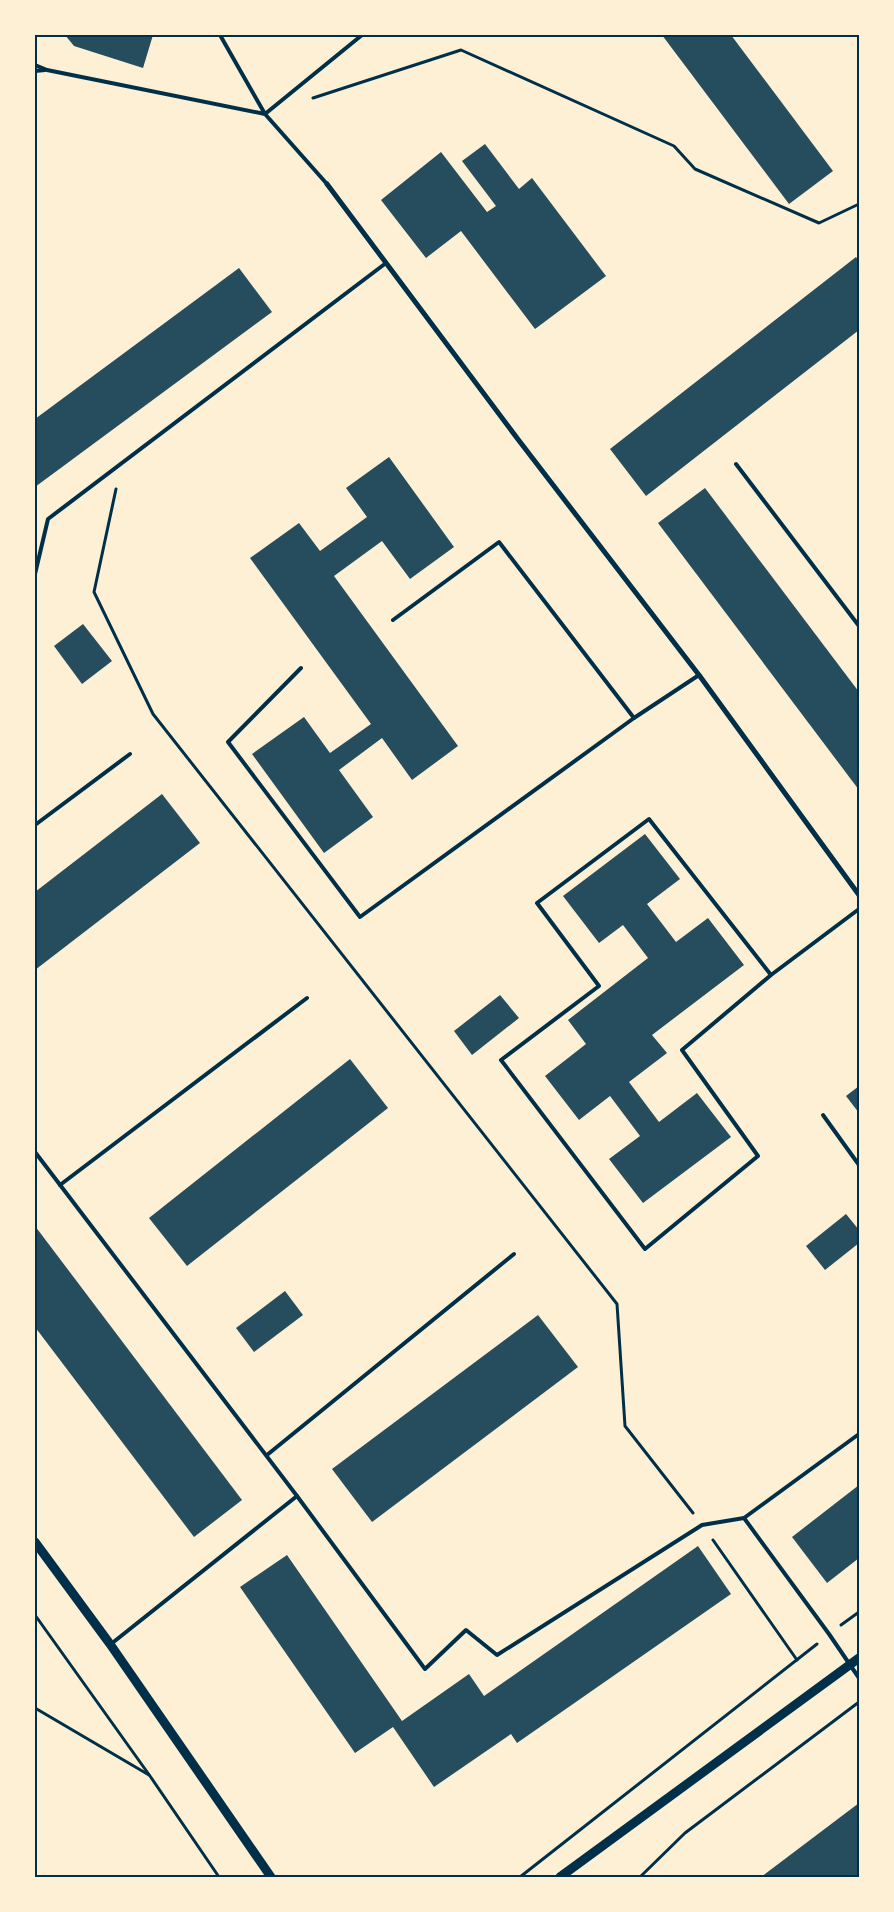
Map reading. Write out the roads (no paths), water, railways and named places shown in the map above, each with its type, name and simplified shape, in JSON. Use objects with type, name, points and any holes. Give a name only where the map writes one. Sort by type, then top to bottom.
[{"type":"street","points":[[327,184],[517,438],[699,675],[859,896]]},
{"type":"street","points":[[35,1542],[110,1644],[270,1877]]},
{"type":"street","points":[[560,1877],[859,1658]]},
{"type":"lane","points":[[220,35],[264,114],[327,184]]},
{"type":"lane","points":[[264,114],[362,35]]},
{"type":"lane","points":[[35,65],[48,70],[264,114]]},
{"type":"lane","points":[[35,71],[48,70]]},
{"type":"lane","points":[[35,574],[48,519],[386,263]]},
{"type":"lane","points":[[736,464],[859,626]]},
{"type":"lane","points":[[393,620],[499,542],[634,718]]},
{"type":"lane","points":[[301,668],[228,742],[360,917],[634,718],[699,675]]},
{"type":"lane","points":[[35,825],[130,754]]},
{"type":"lane","points":[[772,975],[649,819],[537,902],[599,986],[501,1060],[645,1249],[758,1156],[682,1050],[772,975],[859,909]]},
{"type":"lane","points":[[60,1185],[307,998]]},
{"type":"lane","points":[[823,1116],[859,1166]]},
{"type":"lane","points":[[35,1152],[297,1496],[425,1669],[466,1630],[497,1655],[702,1525],[744,1518],[859,1434]]},
{"type":"lane","points":[[266,1455],[514,1254]]},
{"type":"lane","points":[[110,1644],[297,1496]]},
{"type":"lane","points":[[744,1518],[859,1678]]}]
